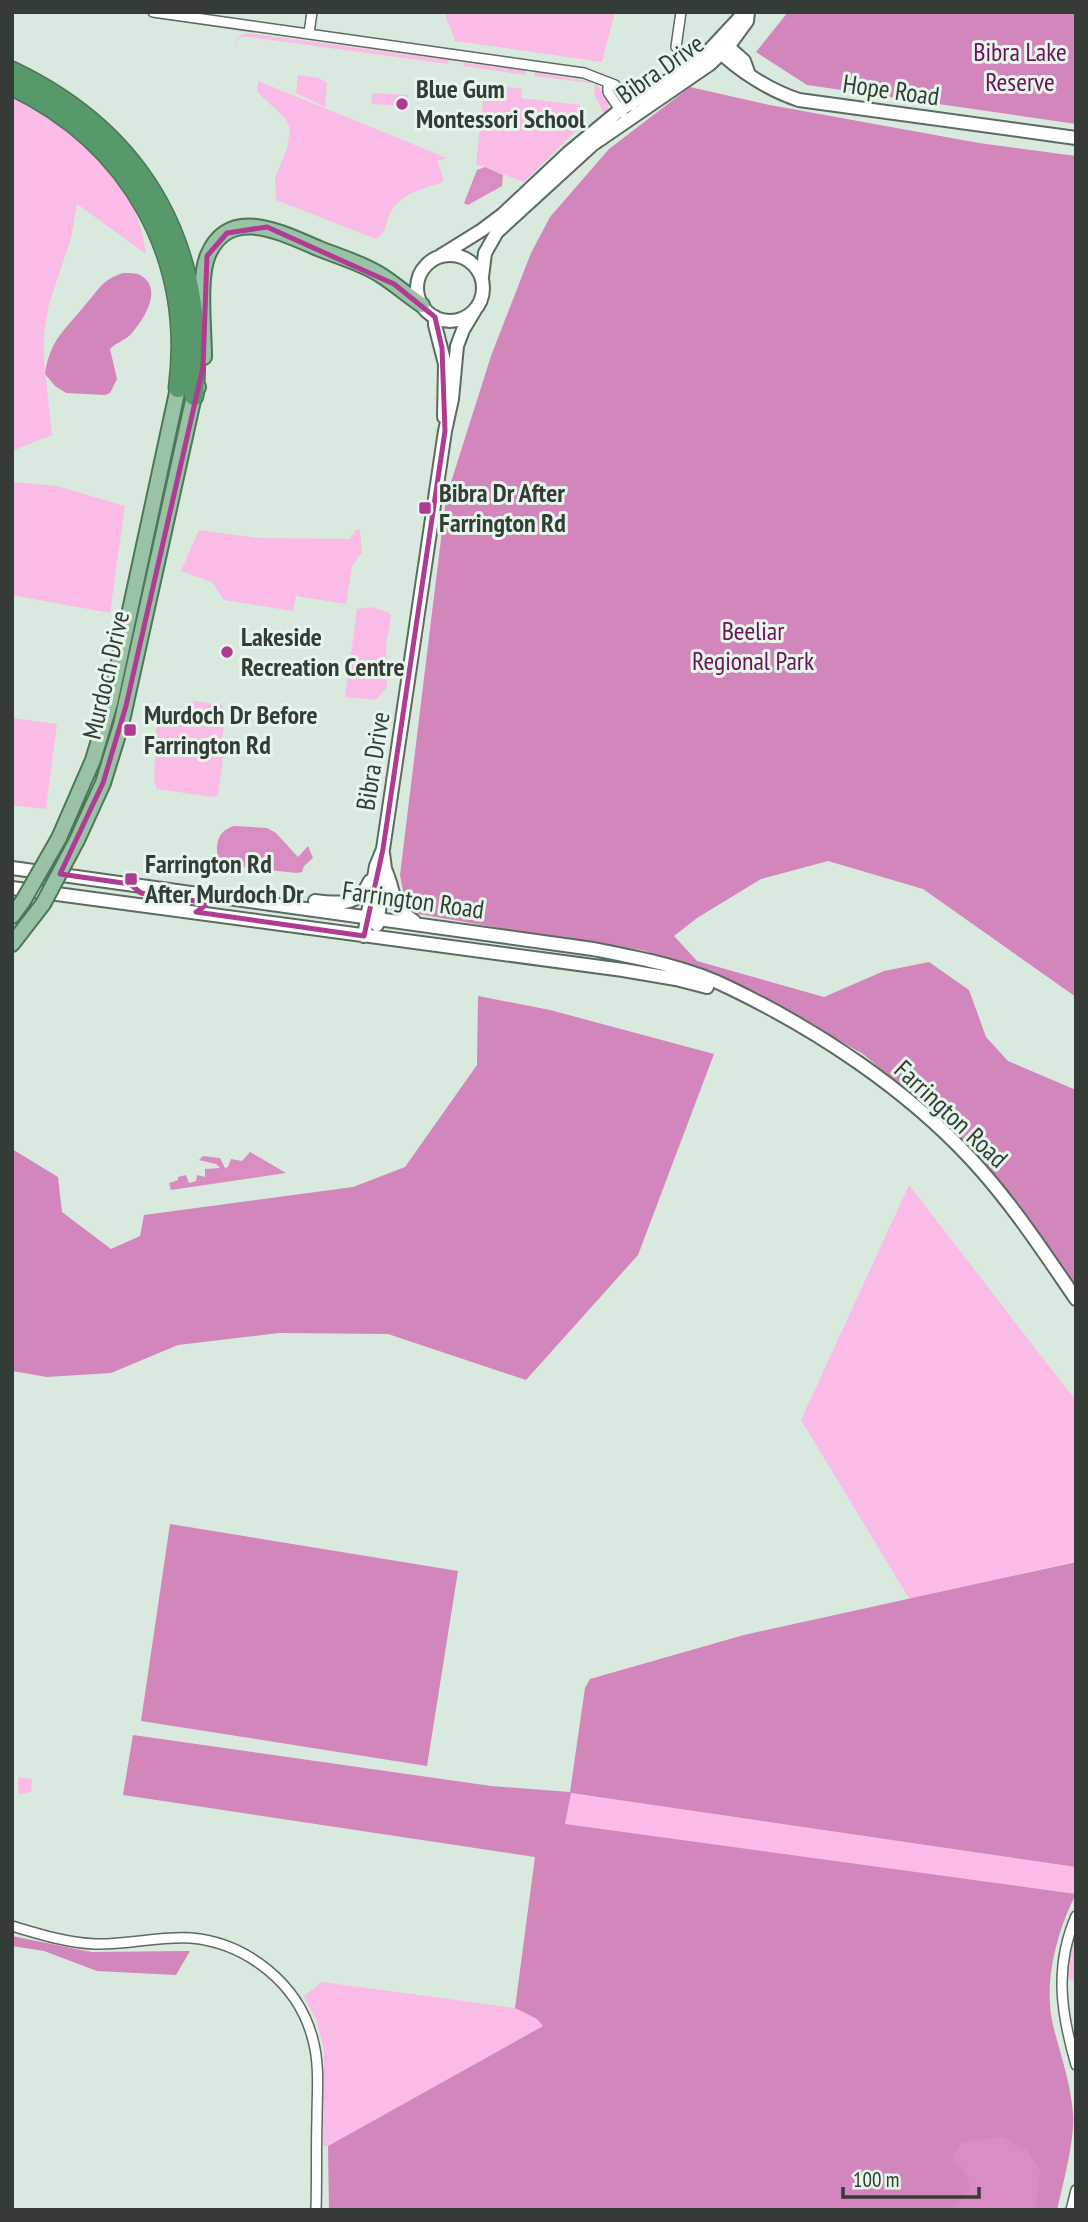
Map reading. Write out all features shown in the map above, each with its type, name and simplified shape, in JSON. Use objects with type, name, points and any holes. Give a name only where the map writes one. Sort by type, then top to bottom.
[{"type":"highway","points":[[12,71],[53,92],[96,124],[125,153],[156,197],[178,245],[189,284],[196,337],[186,392]]},
{"type":"highway","points":[[12,86],[57,111],[87,134],[114,162],[144,204],[165,250],[178,299],[186,392]]},
{"type":"main road","name":"Bibra Drive","points":[[440,256],[502,215],[568,153],[628,111],[691,79],[747,12]]},
{"type":"main road","name":"Hope Road","points":[[721,46],[737,68],[748,72],[776,91],[799,100],[1076,138]]},
{"type":"main road","name":"Bibra Drive","points":[[482,277],[485,253],[498,232],[628,111]]},
{"type":"main road","points":[[186,392],[198,386],[204,355],[204,266],[212,247],[227,233],[236,229],[267,227],[368,268],[435,317],[452,321],[475,310],[483,295],[482,277],[465,258],[457,255],[440,256],[426,265],[418,281],[422,306]]},
{"type":"main road","name":"Bibra Drive","points":[[370,936],[452,399],[457,346],[475,310]]},
{"type":"main road","name":"Bibra Drive","points":[[435,317],[445,364],[445,431]]},
{"type":"main road","name":"Murdoch Drive","points":[[12,916],[59,838],[89,769],[110,703],[186,392]]},
{"type":"main road","name":"Murdoch Drive","points":[[12,943],[43,904],[77,841],[103,783],[121,725],[186,392]]},
{"type":"main road","name":"Farrington Road","points":[[12,868],[593,949],[656,962],[729,988],[817,1035],[901,1094],[945,1133],[970,1158],[1015,1212],[1076,1299]]},
{"type":"main road","points":[[238,899],[275,898],[344,903],[355,900],[366,890],[381,868],[392,884],[398,908],[417,923]]},
{"type":"main road","points":[[130,884],[141,893],[194,901],[201,907],[196,912]]},
{"type":"main road","name":"Farrington Road","points":[[12,888],[677,979],[757,1004]]},
{"type":"street","points":[[153,12],[584,73],[608,84],[608,92],[628,111]]},
{"type":"street","points":[[309,33],[312,12]]},
{"type":"street","points":[[676,47],[681,12]]},
{"type":"street","points":[[1076,1916],[1066,1942],[1060,1986],[1063,2017],[1076,2064]]},
{"type":"street","points":[[12,1926],[65,1940],[96,1944],[173,1938],[208,1941],[249,1956],[277,1977],[306,2019],[313,2040],[317,2066],[316,2210]]},
{"type":"street","points":[[1071,2210],[1076,2190]]},
{"type":"highlighted area","points":[[267,227],[394,284],[435,317],[442,348],[445,431],[383,849],[364,936],[196,912],[209,903],[141,893],[130,884],[60,874],[103,783],[126,706],[203,367],[207,256],[227,233]]},
{"type":"shaded area","points":[[444,12],[615,12],[602,62],[455,41]]},
{"type":"shaded area","points":[[247,33],[449,60],[448,64],[249,37],[240,37],[234,44],[238,37]]},
{"type":"shaded area","points":[[464,63],[524,70],[526,75],[463,66]]},
{"type":"shaded area","points":[[535,72],[592,82],[534,76]]},
{"type":"shaded area","points":[[298,75],[319,78],[327,83],[325,107],[296,93]]},
{"type":"shaded area","points":[[258,81],[447,158],[437,161],[444,180],[414,192],[396,204],[385,229],[376,239],[276,200],[275,177],[287,149],[290,129],[285,118],[257,92]]},
{"type":"shaded area","points":[[485,84],[522,89],[521,98],[580,105],[577,130],[524,182],[476,164]]},
{"type":"shaded area","points":[[595,84],[607,98],[605,116],[594,94]]},
{"type":"shaded area","points":[[12,93],[66,124],[128,189],[146,254],[77,204],[71,238],[49,304],[44,333],[44,361],[52,435],[12,451]]},
{"type":"shaded area","points":[[372,93],[408,95],[407,106],[371,104]]},
{"type":"shaded area","points":[[485,167],[503,175],[502,186],[468,205],[464,203],[477,170]]},
{"type":"shaded area","points":[[12,482],[57,486],[125,506],[110,613],[12,595]]},
{"type":"shaded area","points":[[357,529],[360,530],[362,552],[352,566],[346,604],[296,596],[293,611],[224,600],[212,582],[181,571],[199,530],[257,538],[349,539]]},
{"type":"shaded area","points":[[372,607],[391,616],[386,646],[387,687],[376,700],[345,697],[357,609]]},
{"type":"shaded area","points":[[193,701],[222,705],[224,708],[221,748],[224,752],[218,795],[213,797],[157,789],[154,780],[157,716],[190,720]]},
{"type":"shaded area","points":[[12,718],[57,724],[46,809],[12,805]]},
{"type":"shaded area","points":[[234,826],[267,828],[276,833],[298,857],[308,846],[313,858],[304,866],[302,872],[297,873],[222,865],[218,862],[218,841],[223,832]]},
{"type":"shaded area","points":[[250,1152],[286,1173],[171,1190],[169,1183],[178,1180],[178,1177],[186,1175],[189,1183],[196,1181],[197,1175],[205,1177],[205,1169],[220,1168],[216,1164],[199,1160],[203,1156],[220,1158],[225,1168],[231,1159],[242,1161]]},
{"type":"shaded area","points":[[909,1185],[1076,1401],[1076,1561],[910,1600],[801,1420]]},
{"type":"shaded area","points":[[18,1777],[32,1779],[31,1792],[18,1794]]},
{"type":"shaded area","points":[[570,1793],[1076,1867],[1076,1894],[565,1825]]},
{"type":"shaded area","points":[[1076,1932],[1076,1983],[1069,1978],[1067,1972]]},
{"type":"shaded area","points":[[322,1982],[515,2008],[537,2019],[543,2026],[328,2146],[323,2146],[324,2051],[317,2021],[304,1996]]},
{"type":"shaded area","points":[[1002,2137],[1028,2151],[1040,2171],[1035,2210],[945,2210],[963,2198],[969,2187],[965,2175],[952,2158],[961,2142]]},
{"type":"green space","name":"Bibra Lake Reserve","points":[[788,12],[1076,12],[1076,124],[807,85],[756,52]]},
{"type":"green space","name":"Beeliar Regional Park","points":[[690,87],[770,105],[979,143],[1076,156],[1076,997],[923,889],[828,861],[761,879],[697,918],[674,936],[697,961],[824,997],[884,971],[929,962],[969,990],[986,1037],[1008,1061],[1076,1090],[1076,1287],[977,1152],[863,1054],[746,988],[642,950],[407,912],[400,875],[446,498],[491,356],[531,253],[550,217],[609,149]]},
{"type":"green space","points":[[123,273],[140,275],[151,288],[151,295],[150,304],[137,327],[110,349],[117,379],[110,393],[105,395],[66,393],[55,386],[45,374],[55,343],[102,285]]},
{"type":"green space","points":[[478,996],[550,1010],[714,1054],[638,1255],[526,1380],[388,1334],[279,1333],[178,1345],[111,1373],[47,1377],[12,1371],[12,1149],[58,1177],[62,1212],[111,1249],[140,1236],[144,1215],[353,1187],[405,1167],[477,1065]]},
{"type":"green space","points":[[170,1524],[458,1571],[427,1766],[141,1721]]},
{"type":"green space","points":[[1076,1562],[1076,1867],[571,1793],[565,1824],[1076,1894],[1063,1924],[1051,1975],[1050,2009],[1068,2080],[1073,2114],[1070,2148],[1057,2210],[329,2210],[328,2146],[543,2026],[537,2019],[515,2008],[535,1857],[123,1795],[133,1735],[491,1786],[570,1792],[585,1688],[590,1679],[744,1635]]},
{"type":"green space","points":[[12,1936],[91,1952],[190,1951],[176,1975],[97,1971],[44,1951],[12,1946]]},
{"type":"place","name":"Blue Gum Montessori School","points":[[402,104]]},
{"type":"place","name":"Bibra Dr After Farrington Rd","points":[[425,508]]},
{"type":"place","name":"Lakeside Recreation Centre","points":[[227,652]]},
{"type":"place","name":"Murdoch Dr Before Farrington Rd","points":[[130,730]]},
{"type":"place","name":"Farrington Rd After Murdoch Dr","points":[[131,879]]}]
